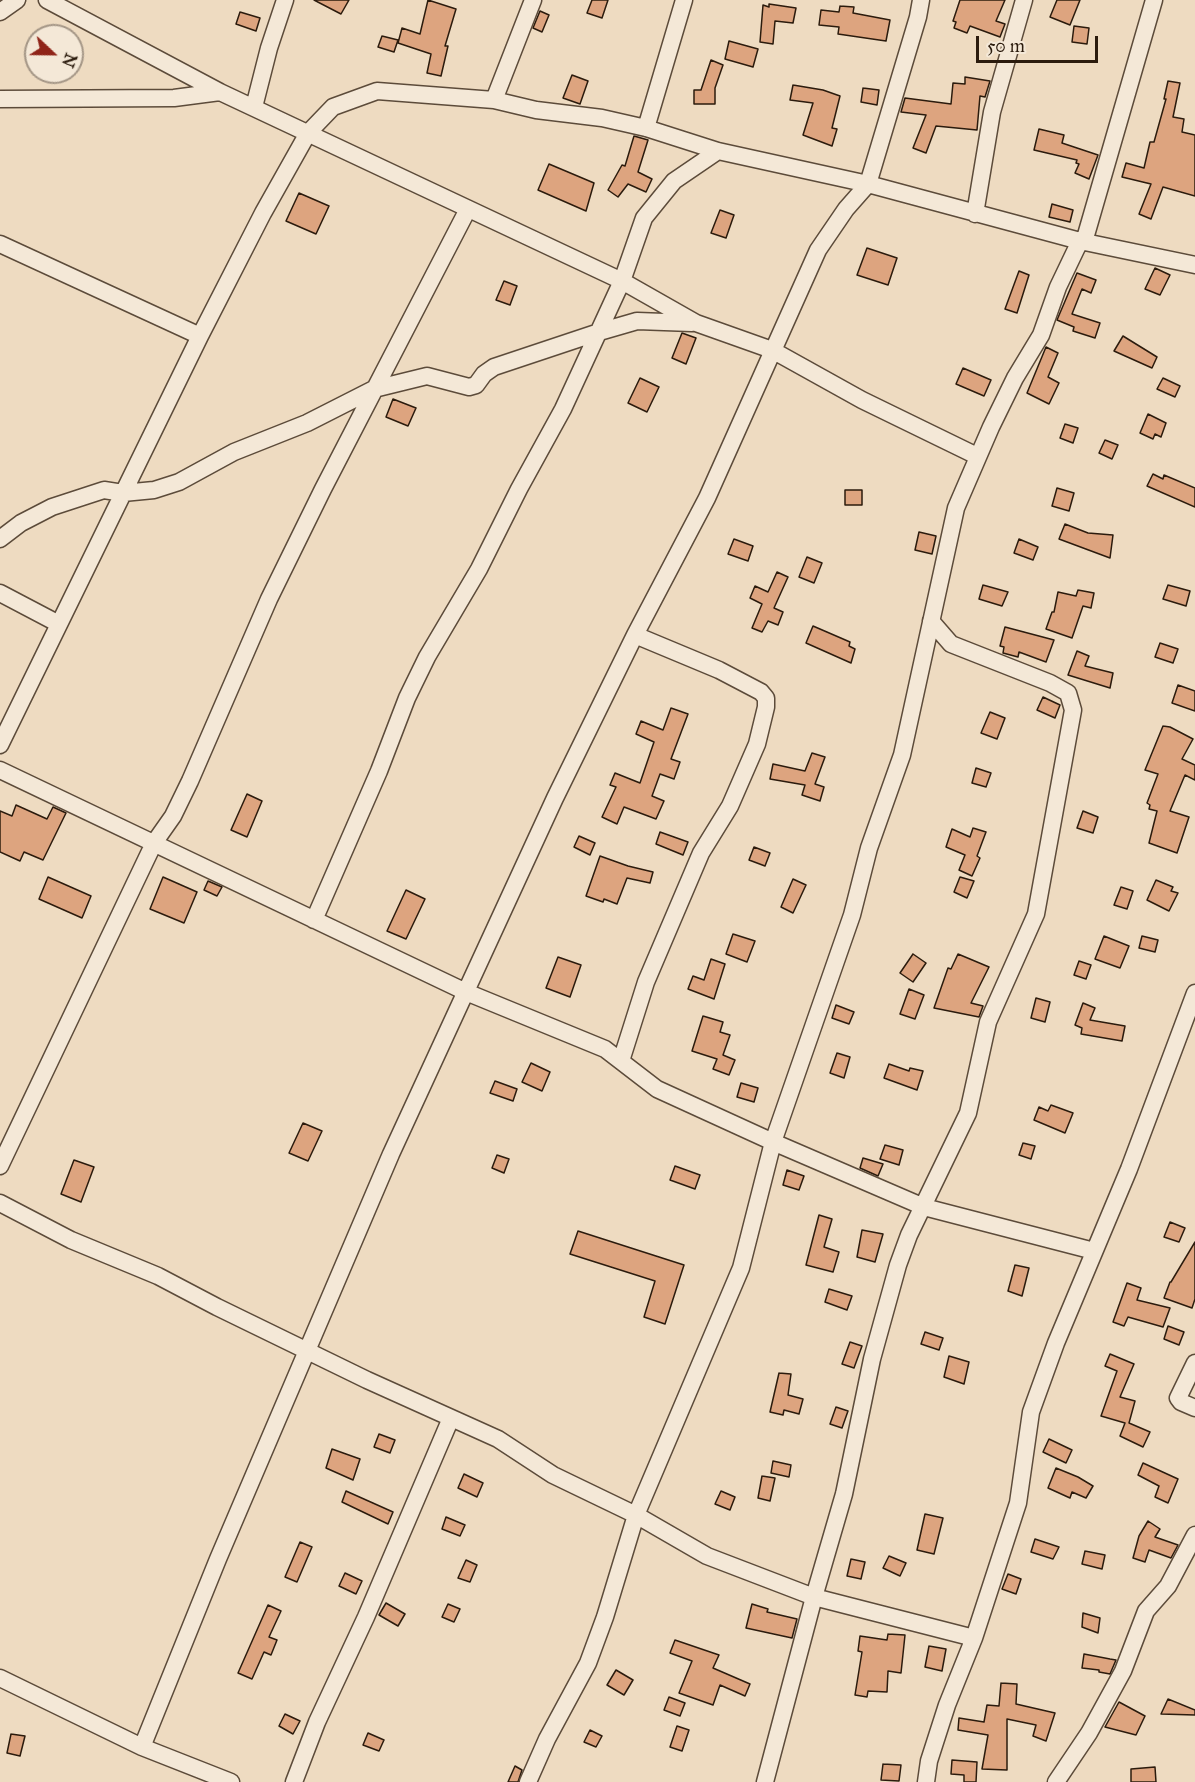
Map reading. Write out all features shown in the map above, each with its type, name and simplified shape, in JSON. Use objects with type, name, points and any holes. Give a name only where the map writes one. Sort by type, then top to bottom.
[{"type":"street","points":[[0,12],[17,0]]},
{"type":"street","points":[[47,0],[220,92],[622,280],[696,323],[772,350],[862,400],[977,456]]},
{"type":"street","points":[[254,106],[269,48],[285,0]]},
{"type":"street","points":[[494,100],[533,0]]},
{"type":"street","points":[[646,128],[684,0]]},
{"type":"street","points":[[142,1747],[218,1559],[391,1154],[555,798],[635,635],[707,498],[818,250],[846,209],[868,184],[918,17],[921,0]]},
{"type":"street","points":[[975,214],[992,112],[1024,0]]},
{"type":"street","points":[[528,1782],[547,1739],[588,1663],[605,1617],[636,1515],[741,1268],[773,1142],[852,915],[870,848],[902,755],[956,508],[977,456],[1015,378],[1041,335],[1058,287],[1082,242],[1154,0]]},
{"type":"street","points":[[0,99],[174,98],[220,92]]},
{"type":"street","points":[[0,745],[200,336],[263,213],[308,133],[333,107],[377,92],[494,100],[536,110],[602,118],[646,128],[718,151],[868,184],[1082,242],[1195,265]]},
{"type":"street","points":[[314,920],[379,771],[406,698],[427,657],[479,569],[563,409],[622,280],[644,218],[674,181],[718,151]]},
{"type":"street","points":[[0,1166],[153,843],[173,816],[190,781],[269,598],[468,209]]},
{"type":"street","points":[[0,244],[200,336]]},
{"type":"street","points":[[0,538],[52,507],[104,490],[123,493],[154,490],[179,482],[234,452],[307,423],[374,390],[427,376],[469,387],[476,385],[484,374],[494,367],[637,321],[696,323]]},
{"type":"street","points":[[0,593],[59,624]]},
{"type":"street","points":[[765,1782],[844,1494],[872,1359],[895,1275],[909,1235],[968,1113],[988,1022],[1036,914],[1073,710],[1068,693],[1050,683],[951,644],[931,621]]},
{"type":"street","points":[[621,1061],[646,982],[701,853],[730,806],[757,744],[766,707],[766,698],[761,692],[719,670],[635,635]]},
{"type":"street","points":[[0,770],[466,992],[605,1049],[657,1089],[773,1142],[924,1207],[1094,1251]]},
{"type":"street","points":[[926,1782],[929,1761],[947,1706],[974,1638],[1018,1503],[1031,1412],[1056,1342],[1129,1169],[1195,993]]},
{"type":"street","points":[[0,1203],[71,1240],[158,1276],[307,1351],[498,1439],[553,1475],[636,1515],[707,1556],[814,1597],[974,1638]]},
{"type":"street","points":[[1195,1363],[1178,1398],[1181,1402],[1195,1408]]},
{"type":"street","points":[[294,1782],[317,1722],[366,1617],[451,1418]]},
{"type":"street","points":[[1056,1782],[1089,1733],[1124,1671],[1146,1611],[1168,1586],[1195,1535]]},
{"type":"street","points":[[0,1678],[142,1747],[231,1782]]},
{"type":"building","points":[[314,0],[349,0],[341,14]]},
{"type":"building","points":[[428,0],[456,9],[445,46],[448,46],[441,76],[427,73],[431,54],[398,43],[402,28],[420,34]]},
{"type":"building","points":[[592,0],[608,0],[602,18],[587,13]]},
{"type":"building","points":[[960,0],[1005,0],[996,21],[1005,24],[1000,37],[970,26],[967,33],[954,28],[956,22],[953,21]]},
{"type":"building","points":[[1057,0],[1080,0],[1070,25],[1050,17]]},
{"type":"building","points":[[769,4],[796,8],[793,23],[775,21],[773,44],[760,42],[763,5],[769,7]]},
{"type":"building","points":[[840,6],[854,7],[853,13],[890,20],[886,41],[838,34],[839,27],[819,25],[821,10],[839,12]]},
{"type":"building","points":[[540,11],[549,15],[542,32],[533,28]]},
{"type":"building","points":[[240,12],[260,18],[256,31],[236,24]]},
{"type":"building","points":[[1074,26],[1089,28],[1087,44],[1072,42]]},
{"type":"building","points":[[382,36],[398,40],[394,52],[378,47]]},
{"type":"building","points":[[729,41],[758,49],[753,67],[725,59]]},
{"type":"building","points":[[711,60],[723,65],[715,88],[715,104],[694,104],[694,90],[701,90]]},
{"type":"building","points":[[572,75],[588,81],[580,104],[563,98]]},
{"type":"building","points":[[965,77],[990,81],[985,97],[980,96],[977,130],[936,126],[926,153],[913,148],[926,115],[901,112],[905,98],[951,104],[953,83],[965,84]]},
{"type":"building","points":[[1168,81],[1180,83],[1173,117],[1184,119],[1182,132],[1195,135],[1195,196],[1163,187],[1151,219],[1139,214],[1151,184],[1122,177],[1126,163],[1144,168],[1150,142],[1154,142],[1166,99],[1164,99]]},
{"type":"building","points":[[793,85],[823,90],[840,96],[832,128],[837,129],[832,146],[803,135],[813,103],[790,100]]},
{"type":"building","points":[[863,88],[879,90],[877,105],[861,102]]},
{"type":"building","points":[[1039,129],[1064,135],[1062,143],[1098,155],[1089,179],[1075,173],[1079,164],[1076,163],[1077,160],[1034,150]]},
{"type":"building","points":[[634,136],[648,140],[638,172],[652,179],[646,192],[628,184],[618,197],[608,190],[622,165],[625,166]]},
{"type":"building","points":[[549,164],[594,183],[586,211],[538,190]]},
{"type":"building","points":[[299,193],[329,206],[316,234],[286,221]]},
{"type":"building","points":[[1052,204],[1073,210],[1070,222],[1049,217]]},
{"type":"building","points":[[720,210],[734,215],[726,238],[711,233]]},
{"type":"building","points":[[867,248],[897,258],[888,285],[857,275]]},
{"type":"building","points":[[1155,268],[1170,275],[1160,295],[1145,289]]},
{"type":"building","points":[[1019,271],[1029,275],[1017,313],[1005,309]]},
{"type":"building","points":[[1077,273],[1096,280],[1091,293],[1082,289],[1072,314],[1100,323],[1095,338],[1073,331],[1074,327],[1057,320]]},
{"type":"building","points":[[504,281],[517,286],[510,305],[496,300]]},
{"type":"building","points":[[682,333],[696,338],[686,364],[672,358]]},
{"type":"building","points":[[1123,336],[1157,357],[1152,368],[1114,351]]},
{"type":"building","points":[[1046,347],[1058,353],[1048,377],[1059,383],[1049,404],[1027,393]]},
{"type":"building","points":[[963,368],[991,380],[984,396],[956,384]]},
{"type":"building","points":[[640,378],[659,387],[647,412],[628,403]]},
{"type":"building","points":[[1163,378],[1180,386],[1175,397],[1157,389]]},
{"type":"building","points":[[393,399],[416,408],[408,426],[386,417]]},
{"type":"building","points":[[1148,414],[1166,423],[1161,437],[1155,434],[1153,439],[1140,433]]},
{"type":"building","points":[[1065,424],[1078,428],[1073,443],[1060,438]]},
{"type":"building","points":[[1105,440],[1118,445],[1112,459],[1099,453]]},
{"type":"building","points":[[1153,474],[1163,479],[1164,475],[1195,488],[1195,507],[1147,486]]},
{"type":"building","points":[[1057,488],[1074,493],[1069,511],[1052,506]]},
{"type":"building","points":[[845,490],[862,490],[862,505],[845,505]]},
{"type":"building","points":[[1065,524],[1088,533],[1113,535],[1110,558],[1059,539]]},
{"type":"building","points":[[919,532],[936,536],[932,554],[915,550]]},
{"type":"building","points":[[734,539],[753,546],[748,561],[728,554]]},
{"type":"building","points":[[1019,539],[1038,547],[1033,560],[1014,553]]},
{"type":"building","points":[[807,557],[822,563],[814,583],[799,577]]},
{"type":"building","points":[[777,572],[788,577],[774,608],[783,612],[778,625],[768,621],[762,632],[752,628],[762,604],[750,598],[755,586],[768,592]]},
{"type":"building","points":[[983,585],[1008,592],[1002,606],[979,599]]},
{"type":"building","points":[[1168,585],[1190,591],[1186,606],[1163,599]]},
{"type":"building","points":[[1078,590],[1094,593],[1091,608],[1083,606],[1072,638],[1046,629],[1052,612],[1054,612],[1058,592],[1076,596]]},
{"type":"building","points":[[813,626],[850,642],[849,646],[855,649],[851,663],[806,643]]},
{"type":"building","points":[[1005,627],[1054,640],[1046,662],[1019,652],[1018,657],[1003,653],[1004,647],[1000,646]]},
{"type":"building","points":[[1160,643],[1178,649],[1173,663],[1155,657]]},
{"type":"building","points":[[1077,651],[1089,656],[1085,666],[1113,673],[1110,688],[1068,675]]},
{"type":"building","points":[[1178,685],[1195,691],[1195,711],[1172,703]]},
{"type":"building","points":[[1043,697],[1060,705],[1055,718],[1037,710]]},
{"type":"building","points":[[671,708],[688,714],[671,759],[680,762],[674,779],[660,774],[652,796],[664,801],[656,819],[624,807],[617,824],[602,817],[616,787],[610,785],[615,773],[640,783],[654,742],[636,734],[641,721],[663,730]]},
{"type":"building","points":[[990,712],[1005,718],[997,739],[981,733]]},
{"type":"building","points":[[1163,726],[1170,727],[1193,739],[1182,759],[1195,765],[1195,780],[1185,775],[1170,811],[1189,817],[1177,853],[1149,843],[1157,811],[1149,809],[1150,805],[1147,803],[1158,774],[1145,770]]},
{"type":"building","points":[[812,753],[825,757],[815,784],[824,787],[820,801],[802,795],[805,785],[770,779],[773,764],[805,771]]},
{"type":"building","points":[[976,768],[991,773],[986,787],[972,783]]},
{"type":"building","points":[[247,794],[262,801],[247,837],[231,830]]},
{"type":"building","points":[[16,805],[47,819],[53,807],[66,813],[43,860],[24,852],[20,861],[0,852],[0,811],[12,816]]},
{"type":"building","points":[[1083,811],[1098,817],[1093,833],[1077,828]]},
{"type":"building","points":[[973,828],[986,832],[977,856],[980,858],[972,876],[959,870],[965,855],[946,847],[952,829],[970,837]]},
{"type":"building","points":[[660,832],[688,842],[683,855],[656,844]]},
{"type":"building","points":[[579,836],[595,843],[590,855],[574,847]]},
{"type":"building","points":[[754,847],[770,853],[765,866],[749,860]]},
{"type":"building","points":[[600,856],[653,872],[650,883],[627,878],[617,904],[586,896]]},
{"type":"building","points":[[48,877],[91,896],[82,918],[39,899]]},
{"type":"building","points":[[163,877],[197,892],[184,923],[150,909]]},
{"type":"building","points":[[960,877],[974,881],[967,898],[954,892]]},
{"type":"building","points":[[793,879],[806,885],[793,913],[781,907]]},
{"type":"building","points":[[1156,880],[1173,887],[1171,891],[1178,893],[1169,911],[1147,900]]},
{"type":"building","points":[[208,881],[222,887],[217,896],[204,890]]},
{"type":"building","points":[[1121,887],[1133,891],[1127,909],[1114,905]]},
{"type":"building","points":[[406,890],[425,899],[406,939],[387,931]]},
{"type":"building","points":[[733,934],[755,941],[747,962],[726,954]]},
{"type":"building","points":[[1104,936],[1129,946],[1120,968],[1095,959]]},
{"type":"building","points":[[1142,936],[1158,940],[1155,952],[1139,948]]},
{"type":"building","points":[[913,954],[926,963],[913,982],[900,973]]},
{"type":"building","points":[[958,954],[989,967],[971,1003],[983,1006],[979,1017],[934,1008],[948,968],[951,969]]},
{"type":"building","points":[[558,957],[581,965],[570,997],[546,988]]},
{"type":"building","points":[[711,959],[725,964],[714,999],[688,989],[693,976],[704,980]]},
{"type":"building","points":[[1079,961],[1091,965],[1086,979],[1074,975]]},
{"type":"building","points":[[909,989],[924,995],[915,1019],[900,1014]]},
{"type":"building","points":[[1036,998],[1050,1002],[1045,1022],[1031,1018]]},
{"type":"building","points":[[1083,1003],[1095,1008],[1090,1020],[1125,1026],[1122,1041],[1081,1034],[1082,1028],[1075,1025]]},
{"type":"building","points":[[836,1005],[854,1012],[849,1024],[832,1018]]},
{"type":"building","points":[[703,1016],[723,1022],[720,1032],[730,1035],[723,1055],[735,1060],[729,1075],[713,1069],[717,1059],[692,1051]]},
{"type":"building","points":[[837,1053],[850,1057],[844,1078],[830,1073]]},
{"type":"building","points":[[531,1063],[550,1072],[542,1091],[522,1082]]},
{"type":"building","points":[[889,1064],[909,1071],[910,1068],[923,1071],[917,1090],[884,1078]]},
{"type":"building","points":[[495,1081],[517,1089],[513,1101],[490,1093]]},
{"type":"building","points":[[741,1083],[758,1088],[754,1102],[737,1097]]},
{"type":"building","points":[[1051,1105],[1073,1113],[1065,1133],[1034,1120],[1039,1107],[1048,1111]]},
{"type":"building","points":[[303,1123],[322,1131],[308,1161],[289,1153]]},
{"type":"building","points":[[1023,1143],[1035,1146],[1031,1159],[1019,1155]]},
{"type":"building","points":[[885,1145],[903,1150],[899,1165],[880,1159]]},
{"type":"building","points":[[497,1155],[509,1159],[504,1173],[492,1168]]},
{"type":"building","points":[[863,1158],[883,1164],[878,1176],[860,1168]]},
{"type":"building","points":[[74,1160],[94,1167],[81,1202],[61,1194]]},
{"type":"building","points":[[675,1166],[700,1175],[695,1189],[670,1180]]},
{"type":"building","points":[[787,1170],[804,1176],[799,1190],[783,1185]]},
{"type":"building","points":[[819,1215],[832,1219],[824,1247],[839,1252],[833,1272],[806,1265]]},
{"type":"building","points":[[1170,1222],[1185,1228],[1179,1242],[1164,1237]]},
{"type":"building","points":[[862,1230],[883,1234],[875,1262],[857,1257]]},
{"type":"building","points":[[578,1231],[684,1265],[665,1324],[644,1317],[655,1281],[570,1254]]},
{"type":"building","points":[[1195,1242],[1195,1299],[1192,1308],[1164,1298],[1170,1282]]},
{"type":"building","points":[[1015,1265],[1029,1268],[1022,1296],[1008,1291]]},
{"type":"building","points":[[1127,1283],[1141,1288],[1137,1300],[1170,1308],[1163,1327],[1128,1317],[1124,1326],[1113,1322]]},
{"type":"building","points":[[829,1289],[852,1296],[847,1310],[825,1302]]},
{"type":"building","points":[[1168,1326],[1184,1332],[1179,1345],[1164,1339]]},
{"type":"building","points":[[925,1332],[943,1338],[939,1350],[921,1344]]},
{"type":"building","points":[[850,1342],[862,1346],[854,1368],[842,1364]]},
{"type":"building","points":[[1110,1354],[1134,1364],[1120,1397],[1135,1401],[1129,1423],[1150,1432],[1143,1447],[1120,1436],[1125,1423],[1101,1416],[1117,1371],[1105,1366]]},
{"type":"building","points":[[949,1356],[969,1362],[964,1384],[944,1377]]},
{"type":"building","points":[[779,1373],[791,1374],[788,1395],[803,1399],[799,1414],[784,1410],[783,1415],[770,1412]]},
{"type":"building","points":[[836,1407],[848,1411],[842,1428],[830,1424]]},
{"type":"building","points":[[379,1434],[395,1440],[390,1453],[374,1447]]},
{"type":"building","points":[[1049,1439],[1072,1450],[1066,1463],[1043,1452]]},
{"type":"building","points":[[332,1449],[360,1459],[353,1480],[326,1468]]},
{"type":"building","points":[[773,1461],[791,1465],[789,1477],[771,1473]]},
{"type":"building","points":[[1143,1463],[1178,1479],[1168,1503],[1155,1497],[1159,1486],[1138,1475]]},
{"type":"building","points":[[1056,1468],[1093,1486],[1086,1498],[1072,1492],[1070,1498],[1048,1488]]},
{"type":"building","points":[[464,1474],[483,1483],[477,1497],[458,1488]]},
{"type":"building","points":[[762,1476],[775,1478],[770,1501],[758,1498]]},
{"type":"building","points":[[346,1491],[393,1512],[388,1524],[342,1502]]},
{"type":"building","points":[[721,1491],[735,1497],[730,1510],[715,1504]]},
{"type":"building","points":[[925,1514],[943,1518],[934,1554],[917,1550]]},
{"type":"building","points":[[446,1517],[465,1525],[460,1536],[442,1529]]},
{"type":"building","points":[[1148,1521],[1160,1529],[1155,1537],[1178,1545],[1171,1558],[1149,1550],[1145,1562],[1133,1558],[1139,1536]]},
{"type":"building","points":[[1035,1539],[1059,1547],[1053,1559],[1031,1552]]},
{"type":"building","points":[[300,1542],[312,1547],[297,1582],[285,1577]]},
{"type":"building","points":[[1085,1551],[1105,1555],[1102,1569],[1082,1564]]},
{"type":"building","points":[[889,1556],[906,1563],[900,1576],[883,1568]]},
{"type":"building","points":[[851,1559],[865,1562],[861,1579],[847,1576]]},
{"type":"building","points":[[466,1560],[477,1565],[470,1582],[458,1578]]},
{"type":"building","points":[[345,1573],[362,1581],[356,1594],[339,1586]]},
{"type":"building","points":[[1008,1574],[1021,1579],[1016,1594],[1002,1589]]},
{"type":"building","points":[[386,1603],[405,1614],[398,1626],[379,1615]]},
{"type":"building","points":[[448,1604],[460,1609],[454,1622],[442,1617]]},
{"type":"building","points":[[752,1604],[768,1609],[767,1612],[797,1619],[792,1638],[746,1628]]},
{"type":"building","points":[[268,1605],[281,1611],[269,1637],[277,1640],[271,1655],[264,1652],[252,1679],[238,1673]]},
{"type":"building","points":[[1083,1613],[1100,1618],[1098,1633],[1082,1627]]},
{"type":"building","points":[[888,1634],[905,1635],[901,1673],[888,1671],[887,1692],[868,1691],[867,1697],[855,1695],[862,1652],[858,1651],[860,1636],[887,1640]]},
{"type":"building","points":[[675,1640],[719,1655],[713,1668],[750,1684],[745,1696],[720,1685],[713,1705],[679,1693],[692,1661],[670,1653]]},
{"type":"building","points":[[929,1646],[946,1649],[942,1671],[925,1667]]},
{"type":"building","points":[[1084,1654],[1116,1660],[1110,1674],[1082,1668]]},
{"type":"building","points":[[616,1670],[633,1680],[624,1695],[607,1685]]},
{"type":"building","points":[[1001,1683],[1017,1684],[1016,1704],[1055,1713],[1046,1741],[1033,1736],[1036,1725],[1007,1719],[1007,1770],[982,1769],[988,1735],[958,1730],[959,1718],[984,1722],[987,1705],[999,1706]]},
{"type":"building","points":[[669,1697],[685,1703],[680,1716],[664,1710]]},
{"type":"building","points":[[1168,1699],[1195,1710],[1195,1715],[1161,1714]]},
{"type":"building","points":[[1119,1702],[1145,1716],[1136,1735],[1105,1727]]},
{"type":"building","points":[[285,1714],[300,1721],[293,1734],[279,1726]]},
{"type":"building","points":[[677,1726],[689,1730],[682,1751],[670,1747]]},
{"type":"building","points":[[590,1730],[602,1736],[596,1747],[584,1742]]},
{"type":"building","points":[[368,1733],[384,1740],[379,1751],[363,1745]]},
{"type":"building","points":[[11,1734],[25,1736],[20,1756],[7,1753]]},
{"type":"building","points":[[952,1760],[977,1762],[976,1782],[964,1782],[964,1775],[951,1774]]},
{"type":"building","points":[[883,1764],[901,1765],[899,1781],[881,1780]]},
{"type":"building","points":[[515,1766],[522,1770],[518,1782],[508,1782]]},
{"type":"building","points":[[1155,1767],[1156,1782],[1131,1782],[1131,1769]]}]
